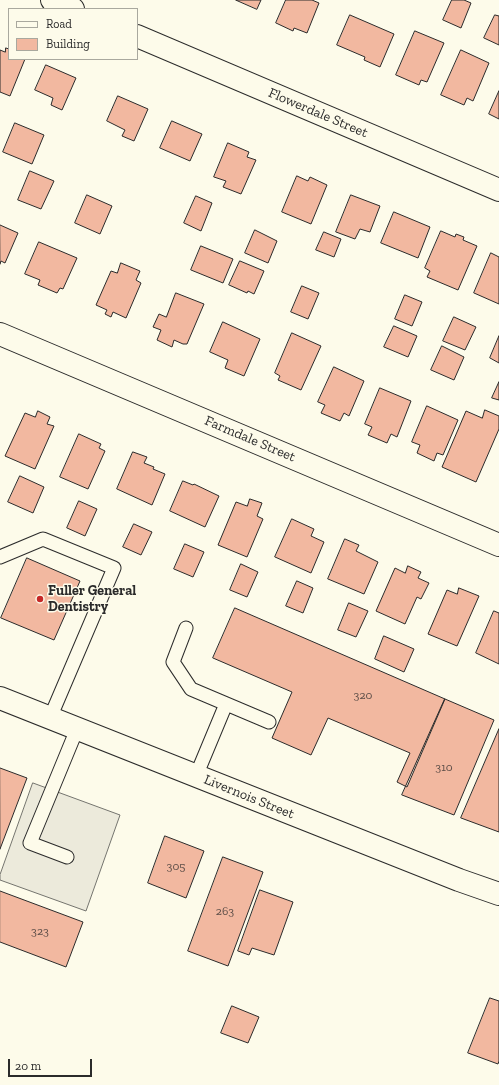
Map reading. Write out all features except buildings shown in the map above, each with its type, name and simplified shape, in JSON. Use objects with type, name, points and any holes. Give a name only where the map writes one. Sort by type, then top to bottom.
[{"type":"street","points":[[52,0],[71,8]]},
{"type":"street","name":"Flowerdale Street","points":[[138,36],[499,190]]},
{"type":"street","name":"Farmdale Street","points":[[0,334],[499,545]]},
{"type":"street","name":"Livernois Street","points":[[0,698],[460,880],[499,894]]},
{"type":"lane","points":[[0,556],[43,539],[114,568],[50,718]]},
{"type":"lane","points":[[186,628],[173,662],[191,689],[269,722]]},
{"type":"lane","points":[[196,776],[226,704]]},
{"type":"lane","points":[[67,857],[30,843],[77,729]]},
{"type":"shaded area","points":[[33,783],[120,815],[86,911],[0,880],[0,875]]},
{"type":"place","name":"Fuller General Dentistry","points":[[40,599]]}]
